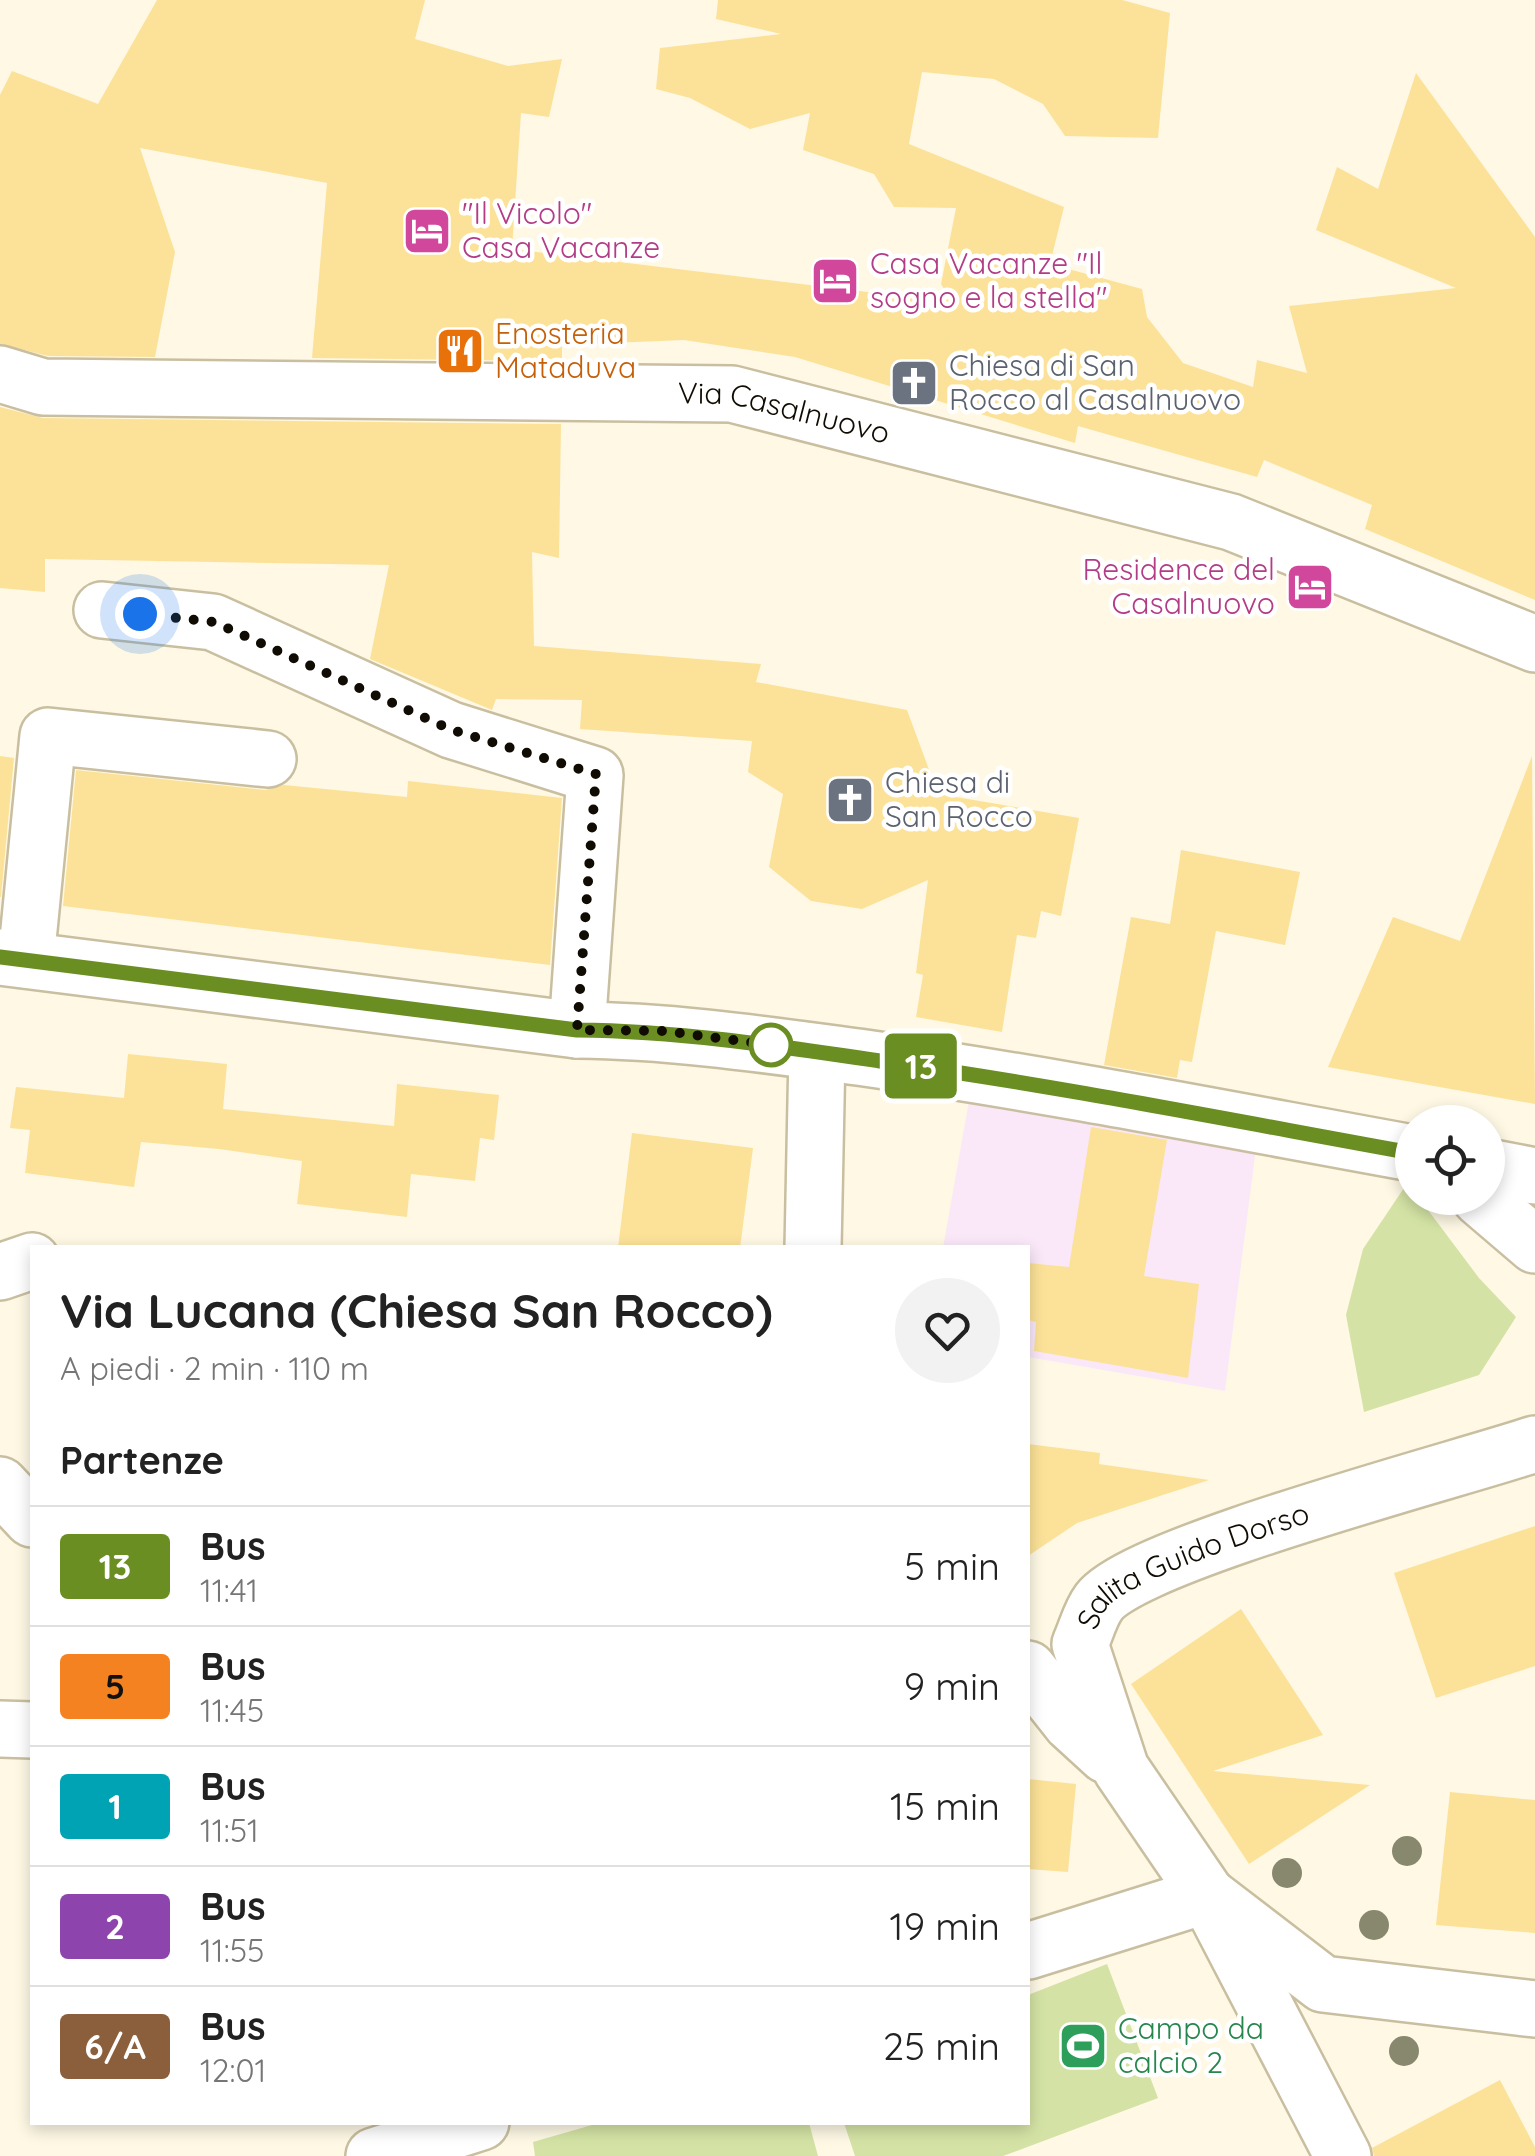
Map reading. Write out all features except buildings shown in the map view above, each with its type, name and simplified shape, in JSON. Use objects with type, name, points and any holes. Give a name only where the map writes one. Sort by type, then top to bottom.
[{"type":"street","name":"Via Casalnuovo","points":[[0,374],[42,386],[732,394],[1230,522],[1535,644]]},
{"type":"street","points":[[102,610],[214,622],[452,730],[596,774],[577,1030]]},
{"type":"street","points":[[268,759],[48,736],[13,958],[577,1030],[664,1031],[991,1076],[1395,1150]]},
{"type":"street","points":[[813,1245],[817,1052]]},
{"type":"street","points":[[1505,1170],[1535,1176]]},
{"type":"street","points":[[1500,1215],[1535,1245]]},
{"type":"street","points":[[0,1272],[30,1263]]},
{"type":"street","name":"Salita Guido Dorso","points":[[1342,2156],[1207,1895],[1121,1769],[1080,1644],[1100,1601],[1134,1576],[1264,1529],[1535,1444]]},
{"type":"street","points":[[0,1485],[30,1517]]},
{"type":"street","points":[[0,1527],[30,1530]]},
{"type":"street","points":[[1030,1672],[1071,1723],[1121,1769]]},
{"type":"street","points":[[0,1729],[30,1730]]},
{"type":"street","points":[[1030,1950],[1207,1895],[1323,1984],[1535,2009]]},
{"type":"street","points":[[374,2156],[472,2125]]},
{"type":"shaded area","points":[[971,1089],[1257,1140],[1225,1391],[1030,1357],[1030,1245],[944,1245]]},
{"type":"green space","points":[[1395,1201],[1395,1215],[1432,1215],[1479,1278],[1516,1317],[1479,1375],[1364,1412],[1346,1315],[1363,1249]]},
{"type":"green space","name":"Campo da calcio 2","points":[[1107,1964],[1158,2098],[1003,2156],[855,2156],[845,2125],[1030,2125],[1030,1994]]},
{"type":"green space","points":[[592,2125],[810,2125],[818,2156],[535,2156],[533,2142]]},
{"type":"bus line","name":"13","points":[[0,957],[577,1030],[664,1031],[852,1056],[991,1076],[1395,1150]]},
{"type":"place","name":"\"Il Vicolo\" Casa Vacanze","points":[[427,231]]},
{"type":"place","name":"Casa Vacanze \"Il sogno e la stella\"","points":[[835,281]]},
{"type":"place","name":"Enosteria Mataduva","points":[[460,351]]},
{"type":"place","name":"Chiesa di San Rocco al Casalnuovo","points":[[914,383]]},
{"type":"place","name":"Residence del Casalnuovo","points":[[1310,587]]},
{"type":"place","name":"Chiesa di San Rocco","points":[[850,800]]},
{"type":"place","name":"Campo da calcio 2","points":[[1083,2046]]},
{"type":"route","points":[[140,614],[214,622],[452,730],[596,774],[577,1030],[664,1031],[771,1045]]}]
